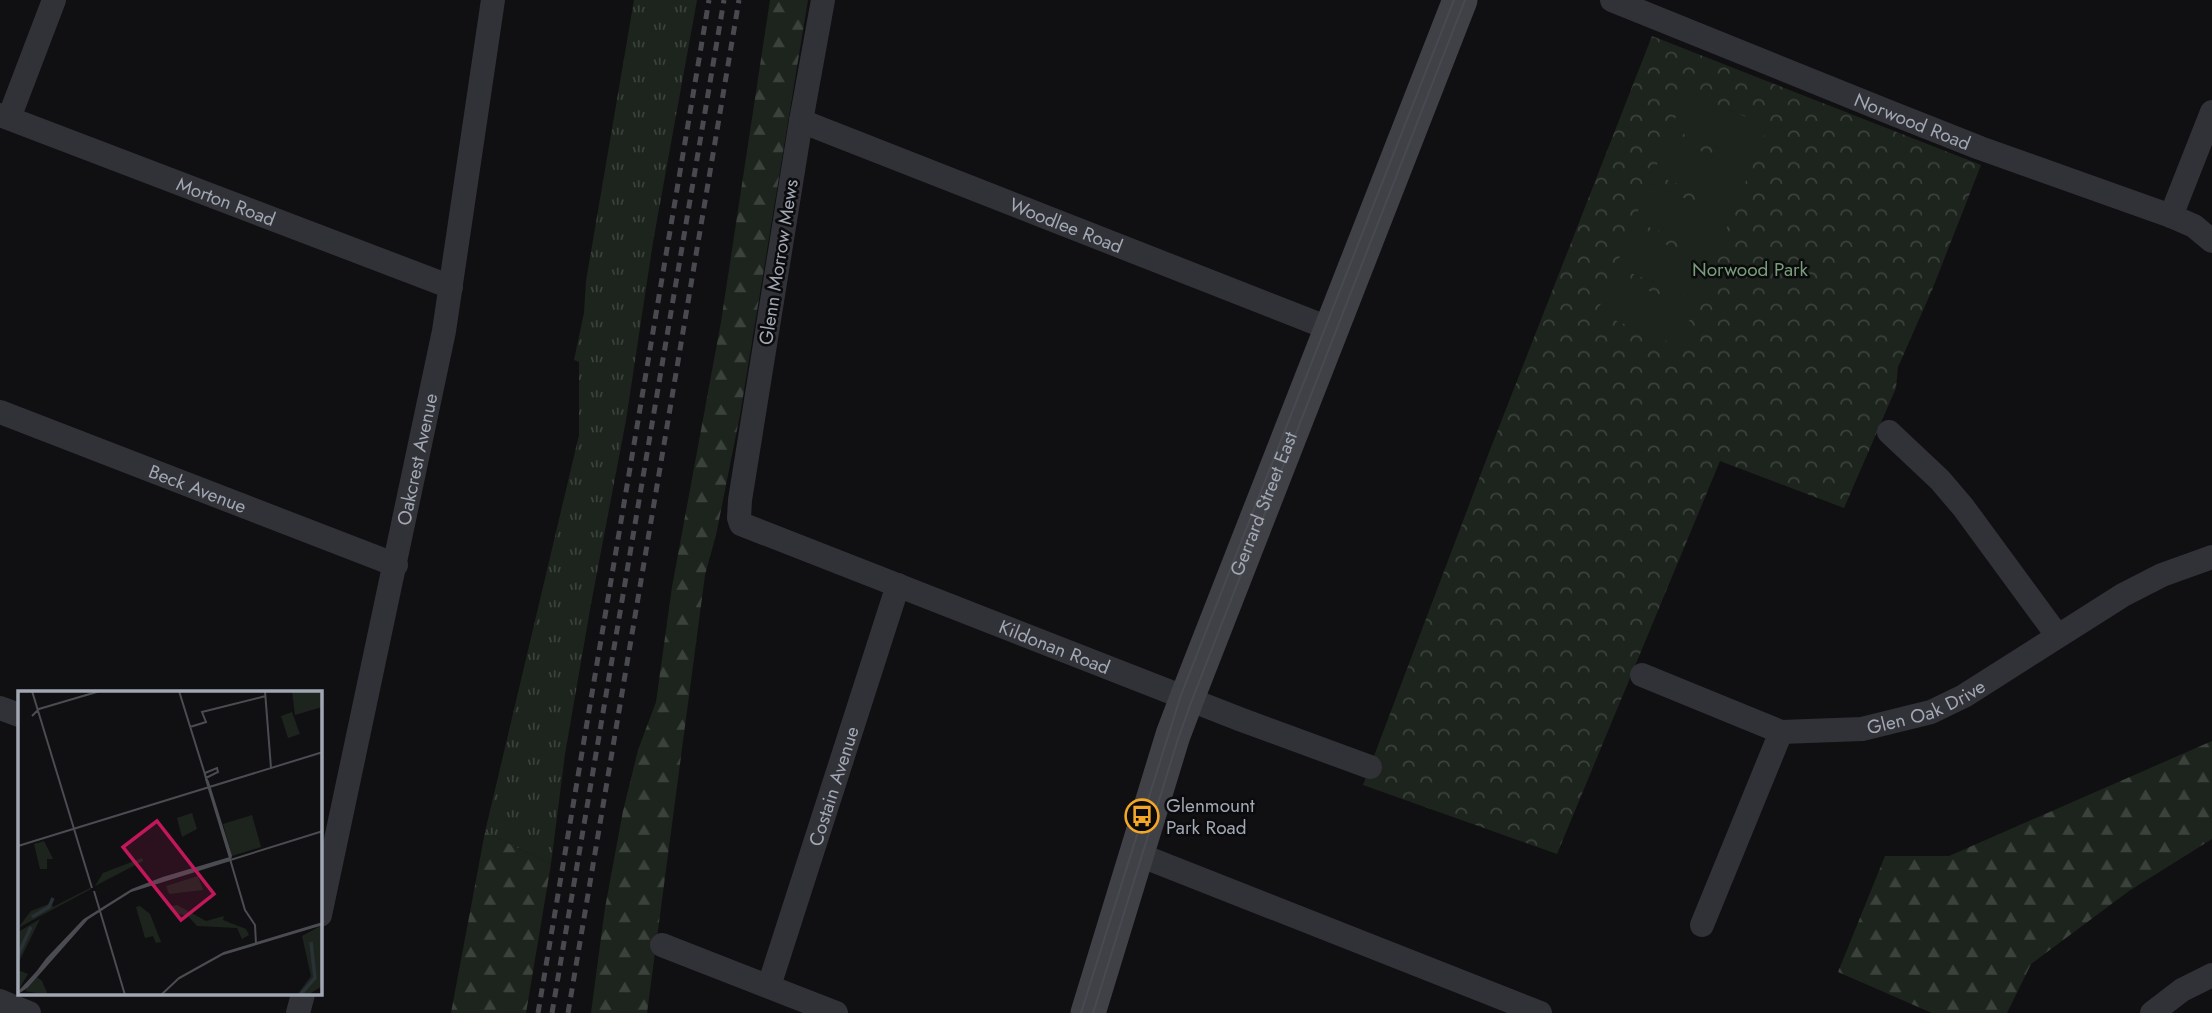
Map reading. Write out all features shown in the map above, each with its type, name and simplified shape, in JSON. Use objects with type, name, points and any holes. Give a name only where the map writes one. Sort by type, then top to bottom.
[{"type":"main road","name":"Gerrard Street East","points":[[1088,1013],[1187,698],[1460,0]]},
{"type":"street","points":[[5,117],[54,0]]},
{"type":"street","name":"Oakcrest Avenue","points":[[322,897],[329,835],[396,565],[444,331],[493,0]]},
{"type":"street","name":"Glenn Morrow Mews","points":[[741,524],[740,500],[823,0]]},
{"type":"street","name":"Norwood Road","points":[[1612,0],[1889,113],[2171,216],[2194,226],[2212,241]]},
{"type":"street","points":[[2171,216],[2212,112]]},
{"type":"street","name":"Morton Road","points":[[5,117],[451,287]]},
{"type":"street","name":"Woodlee Road","points":[[801,121],[1331,329]]},
{"type":"street","name":"Beck Avenue","points":[[0,412],[396,565]]},
{"type":"street","points":[[1889,432],[1940,480],[1963,507],[2057,635]]},
{"type":"street","name":"Kildonan Road","points":[[741,524],[1370,767]]},
{"type":"street","name":"Glen Oak Drive","points":[[1642,675],[1781,732],[1862,729],[1931,712],[1964,696],[2123,595],[2162,575],[2212,557]]},
{"type":"street","name":"Costain Avenue","points":[[769,986],[898,585]]},
{"type":"street","points":[[0,708],[18,715]]},
{"type":"street","points":[[1702,925],[1781,732]]},
{"type":"street","points":[[1136,854],[1540,1013]]},
{"type":"street","points":[[662,945],[836,1013]]},
{"type":"street","points":[[2152,1013],[2182,990],[2212,975]]},
{"type":"street","points":[[298,1013],[302,996]]},
{"type":"street","points":[[0,1001],[29,1013]]},
{"type":"green space","points":[[634,0],[697,0],[653,242],[626,420],[565,754],[551,864],[485,832],[579,435],[579,362],[574,360],[584,313],[586,281]]},
{"type":"green space","points":[[770,0],[808,0],[740,415],[716,535],[705,575],[647,1013],[591,1013],[605,908],[623,811],[638,750],[656,702],[672,587],[721,322]]},
{"type":"green space","name":"Norwood Park","points":[[1652,36],[1981,165],[1932,290],[1898,367],[1896,388],[1844,508],[1720,461],[1557,854],[1363,785],[1488,455]]},
{"type":"green space","points":[[1686,92],[1768,126],[1754,162],[1671,129]]},
{"type":"green space","points":[[1668,138],[1750,171],[1735,207],[1653,174]]},
{"type":"green space","points":[[1649,184],[1731,217],[1716,254],[1634,221]]},
{"type":"green space","points":[[1630,230],[1712,263],[1698,300],[1616,267]]},
{"type":"green space","points":[[1612,276],[1694,309],[1679,346],[1597,313]]},
{"type":"green space","points":[[2212,741],[2212,839],[2129,891],[2031,964],[2007,1013],[1932,1013],[1838,972],[1885,856],[1949,856]]},
{"type":"green space","points":[[485,832],[551,864],[526,1013],[451,1013]]},
{"type":"tram line","points":[[1081,1013],[1181,695],[1454,0]]},
{"type":"tram line","points":[[1093,1013],[1192,700],[1465,0]]},
{"type":"railway","points":[[538,1013],[709,0]]},
{"type":"railway","points":[[552,1013],[724,0]]},
{"type":"railway","points":[[568,1013],[739,0]]},
{"type":"place","name":"Glenmount Park Road","points":[[1142,816]]}]
